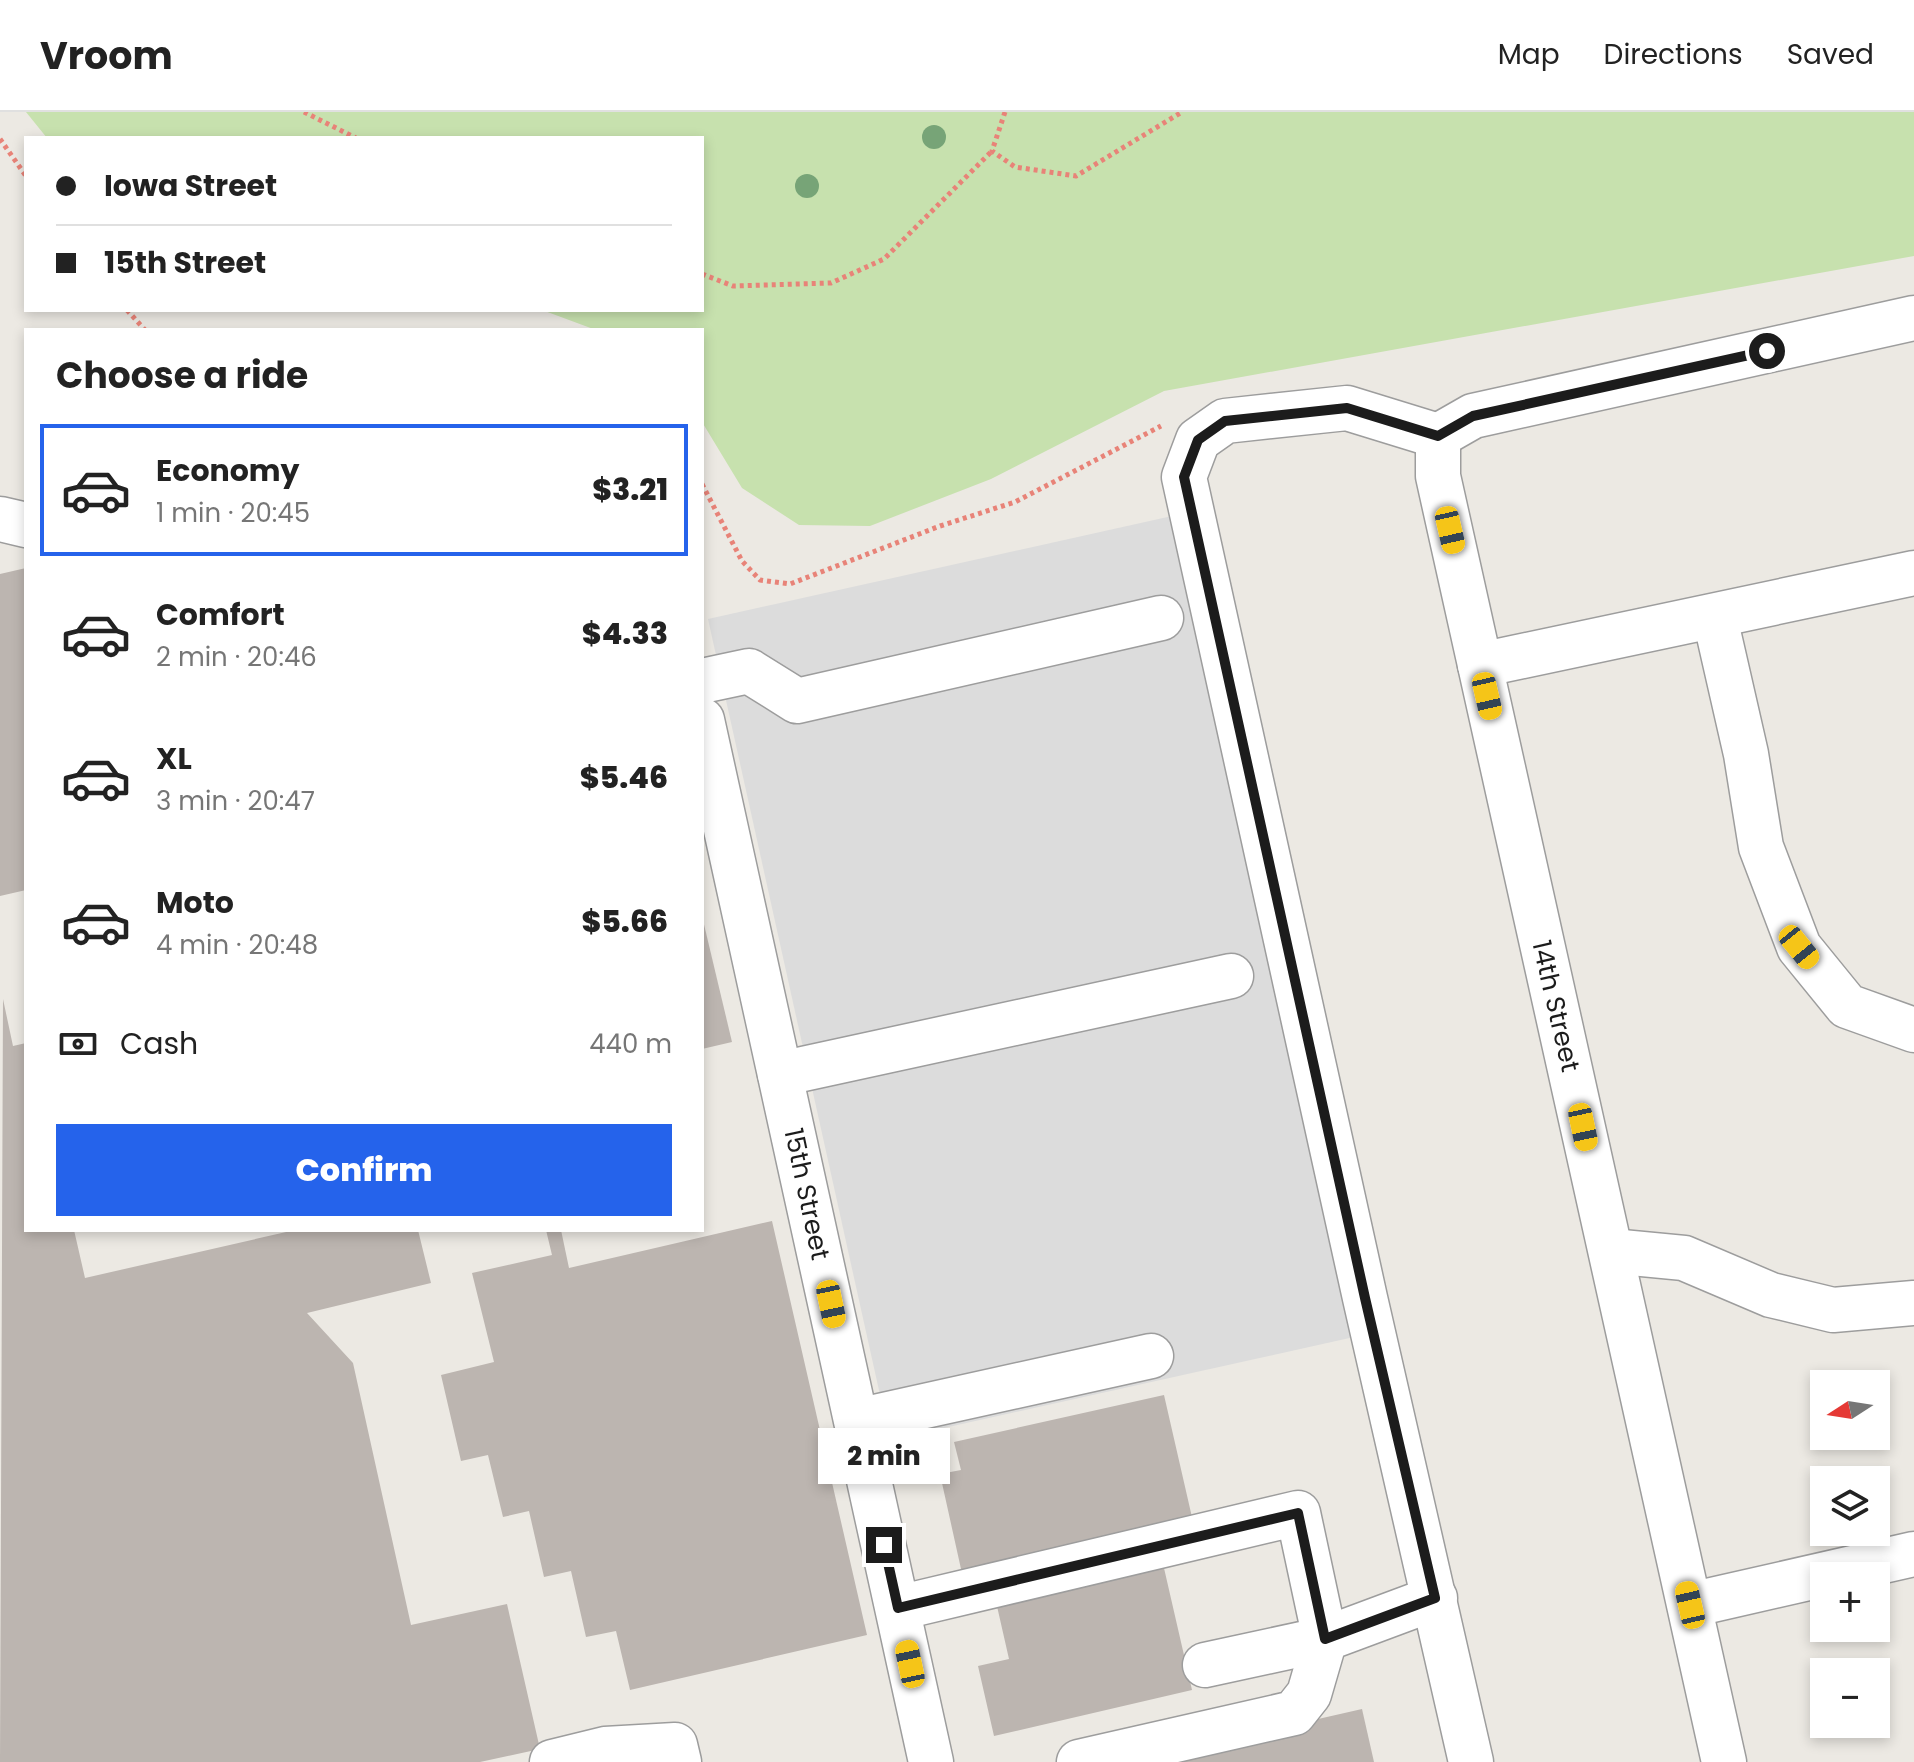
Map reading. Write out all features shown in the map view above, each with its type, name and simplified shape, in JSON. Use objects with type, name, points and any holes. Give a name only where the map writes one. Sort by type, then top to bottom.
[{"type":"street","points":[[1471,1762],[1361,1283],[1184,477],[1198,440],[1225,421],[1347,408],[1438,436],[1473,416],[1914,318]]},
{"type":"street","name":"14th Street","points":[[1438,436],[1438,476],[1724,1762]]},
{"type":"street","points":[[0,519],[24,525]]},
{"type":"street","points":[[1480,665],[1715,618],[1914,573]]},
{"type":"street","points":[[704,681],[749,671],[797,701],[1161,618]]},
{"type":"street","points":[[1715,618],[1746,754],[1761,847],[1799,947],[1847,1006],[1914,1030]]},
{"type":"street","name":"15th Street","points":[[704,729],[931,1762]]},
{"type":"street","points":[[780,1074],[1231,976]]},
{"type":"street","points":[[1611,1251],[1684,1258],[1771,1295],[1833,1310],[1914,1303]]},
{"type":"street","points":[[857,1421],[1151,1356]]},
{"type":"street","points":[[898,1608],[1298,1513],[1325,1639],[1309,1694],[1294,1713],[1079,1762]]},
{"type":"street","points":[[1690,1605],[1914,1554]]},
{"type":"street","points":[[1205,1665],[1325,1639],[1435,1598]]},
{"type":"street","points":[[552,1762],[605,1749],[675,1745],[679,1762]]},
{"type":"path","points":[[304,112],[352,136]]},
{"type":"path","points":[[704,275],[733,286],[831,283],[884,259],[992,151],[1005,112]]},
{"type":"path","points":[[992,151],[1015,167],[1076,176],[1182,112]]},
{"type":"path","points":[[0,139],[24,173]]},
{"type":"path","points":[[129,312],[143,328]]},
{"type":"green space","points":[[26,112],[1914,112],[1914,256],[1164,391],[991,479],[870,526],[799,525],[742,488],[704,425],[704,328],[591,328],[547,312],[704,312],[704,136],[45,136]]},
{"type":"shaded area","points":[[1172,516],[1354,1337],[890,1440],[708,619]]},
{"type":"building","points":[[24,568],[24,890],[0,896],[0,574]]},
{"type":"building","points":[[704,924],[732,1042],[704,1049]]},
{"type":"building","points":[[3,999],[13,1046],[24,1043],[24,1232],[74,1232],[85,1278],[286,1232],[418,1232],[431,1283],[307,1313],[353,1363],[411,1625],[507,1604],[540,1749],[480,1762],[0,1762]]},
{"type":"building","points":[[772,1221],[867,1635],[630,1690],[616,1631],[586,1637],[571,1571],[544,1577],[529,1511],[503,1517],[488,1455],[461,1461],[441,1375],[494,1362],[472,1273],[552,1255],[546,1232],[561,1232],[569,1268]]},
{"type":"building","points":[[1164,1395],[1194,1526],[963,1578],[940,1474],[961,1470],[954,1442]]},
{"type":"building","points":[[1161,1555],[1192,1690],[994,1736],[978,1666],[1009,1659],[994,1593]]},
{"type":"building","points":[[1362,1709],[1374,1762],[1134,1762],[1134,1761]]},
{"type":"route","points":[[884,1545],[898,1608],[1298,1513],[1325,1639],[1435,1598],[1365,1298],[1184,477],[1198,440],[1225,421],[1347,408],[1438,436],[1473,416],[1767,351]]}]
